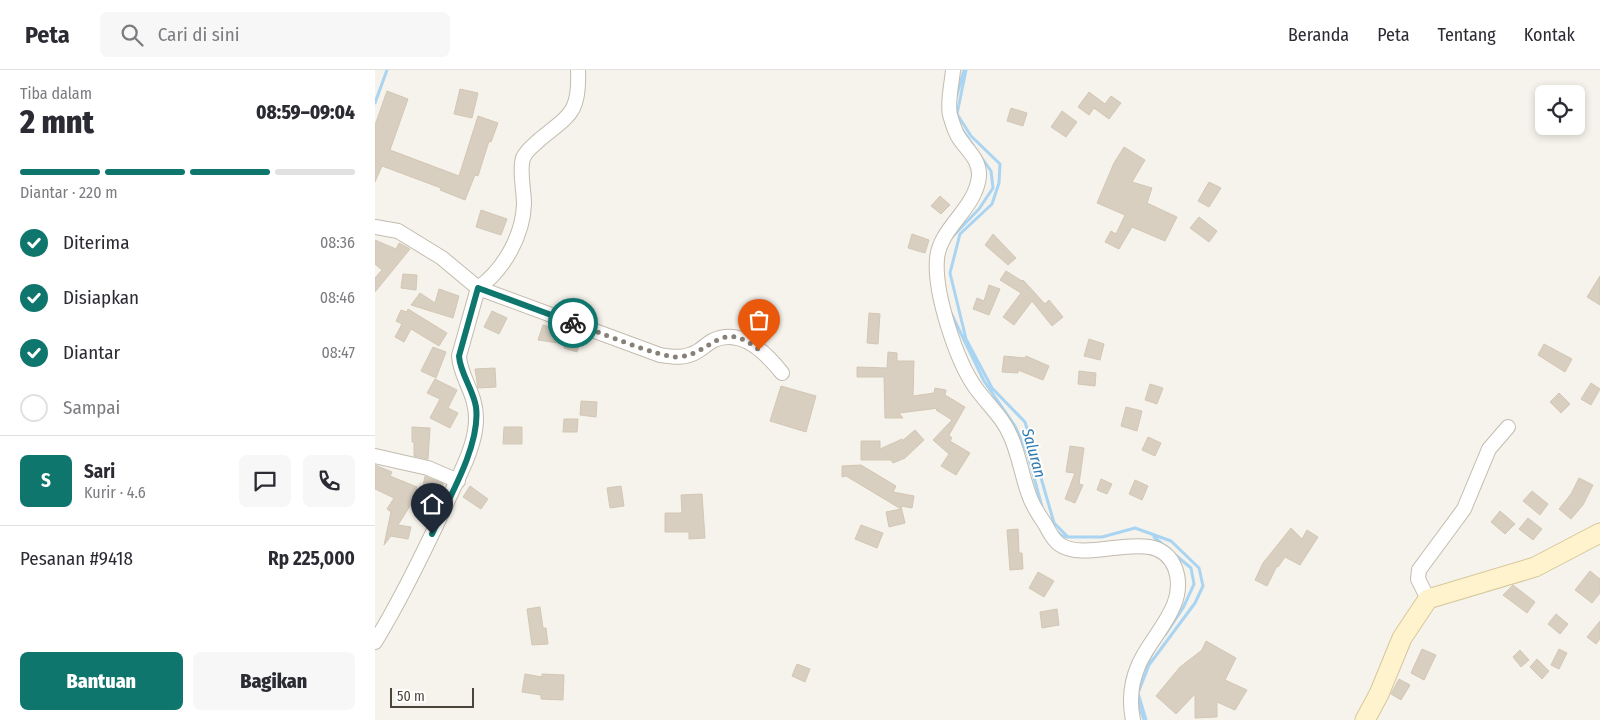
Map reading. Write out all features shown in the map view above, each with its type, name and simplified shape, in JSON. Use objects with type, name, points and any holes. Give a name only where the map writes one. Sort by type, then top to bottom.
[{"type":"street","points":[[375,642],[401,598],[458,481],[476,423],[472,390],[460,363],[459,356],[478,288],[503,261],[515,241],[522,223],[523,158],[530,148],[567,119],[576,103],[578,70]]},
{"type":"street","points":[[953,70],[949,113],[958,137],[974,156],[979,175],[968,206],[944,238],[937,255],[938,282],[961,362],[975,387],[1005,426],[1011,437],[1029,497],[1052,537],[1059,544],[1072,549],[1152,547],[1167,556],[1177,574],[1173,606],[1165,625],[1139,664],[1133,680],[1130,697],[1133,720]]},
{"type":"street","points":[[375,227],[398,231],[442,258],[478,288],[659,355],[679,358],[695,352],[713,340],[724,337],[742,339],[747,340],[771,360],[782,374]]},
{"type":"street","points":[[1428,599],[1418,579],[1419,570],[1464,509],[1489,449],[1508,427]]},
{"type":"street","points":[[375,456],[428,468],[458,481]]},
{"type":"street","points":[[1365,720],[1379,694],[1402,638],[1428,599],[1535,567],[1600,533]]},
{"type":"building","points":[[460,89],[478,93],[472,118],[454,114]]},
{"type":"building","points":[[387,91],[408,99],[390,150],[459,176],[478,116],[498,123],[491,142],[489,141],[478,176],[475,175],[465,200],[440,190],[441,188],[382,166],[375,182],[375,125]]},
{"type":"building","points":[[1089,92],[1105,104],[1111,96],[1121,103],[1109,119],[1094,108],[1089,115],[1078,107]]},
{"type":"building","points":[[1011,108],[1027,113],[1023,126],[1007,121]]},
{"type":"building","points":[[1062,111],[1077,122],[1066,137],[1051,127]]},
{"type":"building","points":[[1124,147],[1145,160],[1132,182],[1152,188],[1147,203],[1177,217],[1165,241],[1132,227],[1119,249],[1105,242],[1111,231],[1116,234],[1125,215],[1097,203],[1114,163]]},
{"type":"building","points":[[1209,182],[1221,188],[1209,207],[1198,201]]},
{"type":"building","points":[[940,196],[950,205],[941,214],[931,206]]},
{"type":"building","points":[[481,210],[507,219],[501,235],[476,227]]},
{"type":"building","points":[[1199,217],[1217,231],[1209,242],[1190,228]]},
{"type":"building","points":[[912,234],[929,240],[925,253],[908,248]]},
{"type":"building","points":[[993,234],[1016,258],[1008,265],[985,245]]},
{"type":"building","points":[[375,240],[396,249],[399,243],[410,249],[375,292],[375,278],[382,270],[375,264]]},
{"type":"building","points":[[1006,271],[1023,280],[1045,304],[1049,300],[1063,317],[1052,326],[1032,301],[1014,325],[1003,317],[1021,293],[1000,280]]},
{"type":"building","points":[[403,274],[417,275],[416,290],[401,288]]},
{"type":"building","points":[[1600,276],[1600,305],[1587,297]]},
{"type":"building","points":[[989,285],[1000,289],[989,315],[973,309],[977,298],[984,301]]},
{"type":"building","points":[[439,289],[459,296],[453,318],[411,305],[420,293],[435,303]]},
{"type":"building","points":[[408,309],[447,333],[439,346],[411,329],[404,342],[395,337],[402,324],[396,321],[401,310],[407,312]]},
{"type":"building","points":[[492,311],[507,318],[499,334],[484,327]]},
{"type":"building","points":[[869,313],[880,314],[878,344],[867,343]]},
{"type":"building","points":[[543,325],[582,336],[577,352],[564,348],[565,344],[538,340]]},
{"type":"building","points":[[1089,339],[1104,344],[1100,360],[1084,356]]},
{"type":"building","points":[[1544,344],[1572,359],[1565,372],[1538,355]]},
{"type":"building","points":[[433,347],[446,352],[436,378],[421,371]]},
{"type":"building","points":[[888,352],[897,353],[897,361],[914,361],[913,396],[934,393],[935,388],[946,390],[945,395],[965,407],[949,435],[952,438],[950,441],[970,453],[956,475],[941,466],[949,454],[933,440],[952,420],[936,410],[939,408],[899,413],[903,418],[885,418],[884,377],[857,377],[857,367],[887,368]]},
{"type":"building","points":[[1004,356],[1025,358],[1026,356],[1049,366],[1043,380],[1018,370],[1018,373],[1002,372]]},
{"type":"building","points":[[495,368],[496,387],[478,388],[475,369]]},
{"type":"building","points":[[1079,371],[1096,373],[1095,386],[1078,384]]},
{"type":"building","points":[[435,379],[457,390],[448,408],[458,413],[450,428],[430,418],[440,399],[427,393]]},
{"type":"building","points":[[1591,383],[1600,389],[1591,405],[1581,399]]},
{"type":"building","points":[[1150,384],[1163,388],[1157,404],[1145,400]]},
{"type":"building","points":[[781,386],[816,396],[806,432],[770,421]]},
{"type":"building","points":[[1559,393],[1570,404],[1561,413],[1550,402]]},
{"type":"building","points":[[581,401],[597,402],[596,417],[580,415]]},
{"type":"building","points":[[1126,407],[1142,411],[1137,431],[1121,426]]},
{"type":"building","points":[[564,419],[578,419],[577,432],[563,432]]},
{"type":"building","points":[[412,427],[430,428],[428,459],[414,456]]},
{"type":"building","points":[[504,427],[522,427],[522,444],[503,444]]},
{"type":"building","points":[[915,430],[924,440],[905,458],[893,463],[891,460],[861,460],[861,441],[880,441],[880,449],[902,439],[902,441]]},
{"type":"building","points":[[1148,437],[1161,443],[1155,456],[1142,450]]},
{"type":"building","points":[[1070,446],[1084,448],[1079,484],[1083,485],[1075,503],[1065,499],[1075,473],[1066,472]]},
{"type":"building","points":[[375,465],[392,472],[390,476],[417,487],[410,506],[398,525],[411,527],[408,539],[391,536],[384,545],[391,512],[387,509],[394,498],[375,489]]},
{"type":"building","points":[[861,465],[896,486],[893,492],[914,496],[912,508],[901,506],[905,523],[889,527],[886,512],[901,509],[846,476],[842,477],[842,466]]},
{"type":"building","points":[[425,476],[443,484],[443,489],[423,486]]},
{"type":"building","points":[[1579,478],[1593,485],[1583,505],[1571,519],[1559,509],[1571,494]]},
{"type":"building","points":[[1101,479],[1112,484],[1107,494],[1097,490]]},
{"type":"building","points":[[1135,480],[1148,486],[1142,500],[1129,494]]},
{"type":"building","points":[[470,486],[488,499],[481,509],[463,497]]},
{"type":"building","points":[[621,486],[624,506],[610,508],[607,488]]},
{"type":"building","points":[[1532,491],[1548,504],[1540,515],[1523,501]]},
{"type":"building","points":[[702,494],[705,538],[689,539],[689,532],[665,532],[665,513],[682,513],[681,495]]},
{"type":"building","points":[[1500,511],[1515,524],[1505,534],[1491,522]]},
{"type":"building","points":[[1528,518],[1542,529],[1533,540],[1519,529]]},
{"type":"building","points":[[861,525],[883,533],[877,548],[855,539]]},
{"type":"building","points":[[1291,528],[1302,539],[1307,530],[1318,537],[1300,565],[1285,557],[1277,566],[1267,586],[1255,580],[1263,563]]},
{"type":"building","points":[[1018,529],[1019,553],[1022,553],[1023,569],[1010,570],[1007,530]]},
{"type":"building","points":[[1590,571],[1600,579],[1600,593],[1592,603],[1575,590]]},
{"type":"building","points":[[1038,572],[1054,581],[1044,597],[1029,588]]},
{"type":"building","points":[[1513,585],[1535,602],[1527,613],[1503,595]]},
{"type":"building","points":[[540,607],[543,628],[546,628],[548,644],[532,645],[527,609]]},
{"type":"building","points":[[1057,609],[1059,625],[1042,628],[1040,612]]},
{"type":"building","points":[[1556,614],[1568,624],[1560,634],[1548,624]]},
{"type":"building","points":[[1600,621],[1600,639],[1596,644],[1587,637]]},
{"type":"building","points":[[1206,641],[1236,658],[1225,680],[1247,690],[1235,710],[1217,702],[1217,717],[1195,718],[1195,694],[1176,714],[1156,696],[1180,667],[1202,650]]},
{"type":"building","points":[[1422,649],[1436,655],[1424,680],[1411,673]]},
{"type":"building","points":[[1559,649],[1567,653],[1559,669],[1551,665]]},
{"type":"building","points":[[1520,650],[1529,660],[1521,667],[1513,657]]},
{"type":"building","points":[[1537,659],[1549,671],[1542,679],[1530,667]]},
{"type":"building","points":[[797,664],[810,669],[805,682],[792,676]]},
{"type":"building","points":[[525,674],[542,677],[542,674],[564,675],[563,700],[541,699],[541,695],[522,692]]},
{"type":"building","points":[[1399,679],[1410,685],[1401,700],[1391,694]]},
{"type":"waterway","points":[[375,103],[387,70]]},
{"type":"waterway","name":"Saluran","points":[[956,98],[964,70]]},
{"type":"waterway","name":"Saluran","points":[[966,70],[957,114],[971,136],[1000,164],[999,183],[992,204],[960,234],[950,273],[966,339],[992,388],[1025,422],[1054,523],[1068,537],[1102,537],[1135,528],[1171,541],[1199,568],[1203,586],[1195,603],[1149,665],[1138,693],[1146,720]]},
{"type":"waterway","name":"Saluran","points":[[961,128],[973,145]]},
{"type":"waterway","points":[[953,236],[979,209],[993,188],[991,171],[979,154]]},
{"type":"waterway","points":[[951,313],[984,381],[1015,426],[1028,455],[1042,507]]},
{"type":"waterway","name":"Saluran","points":[[1056,531],[1062,536],[1068,537]]},
{"type":"waterway","points":[[1154,537],[1191,568],[1194,584],[1183,608],[1165,635]]},
{"type":"waterway","name":"Saluran","points":[[1144,669],[1153,652]]},
{"type":"waterway","name":"Saluran","points":[[1137,699],[1144,720]]},
{"type":"way so far","points":[[573,323],[659,355],[679,358],[695,352],[713,340],[724,337],[736,337],[747,340],[759,350]]},
{"type":"route","points":[[432,534],[465,464],[476,423],[476,408],[472,390],[460,363],[459,356],[478,288],[573,323]]}]
